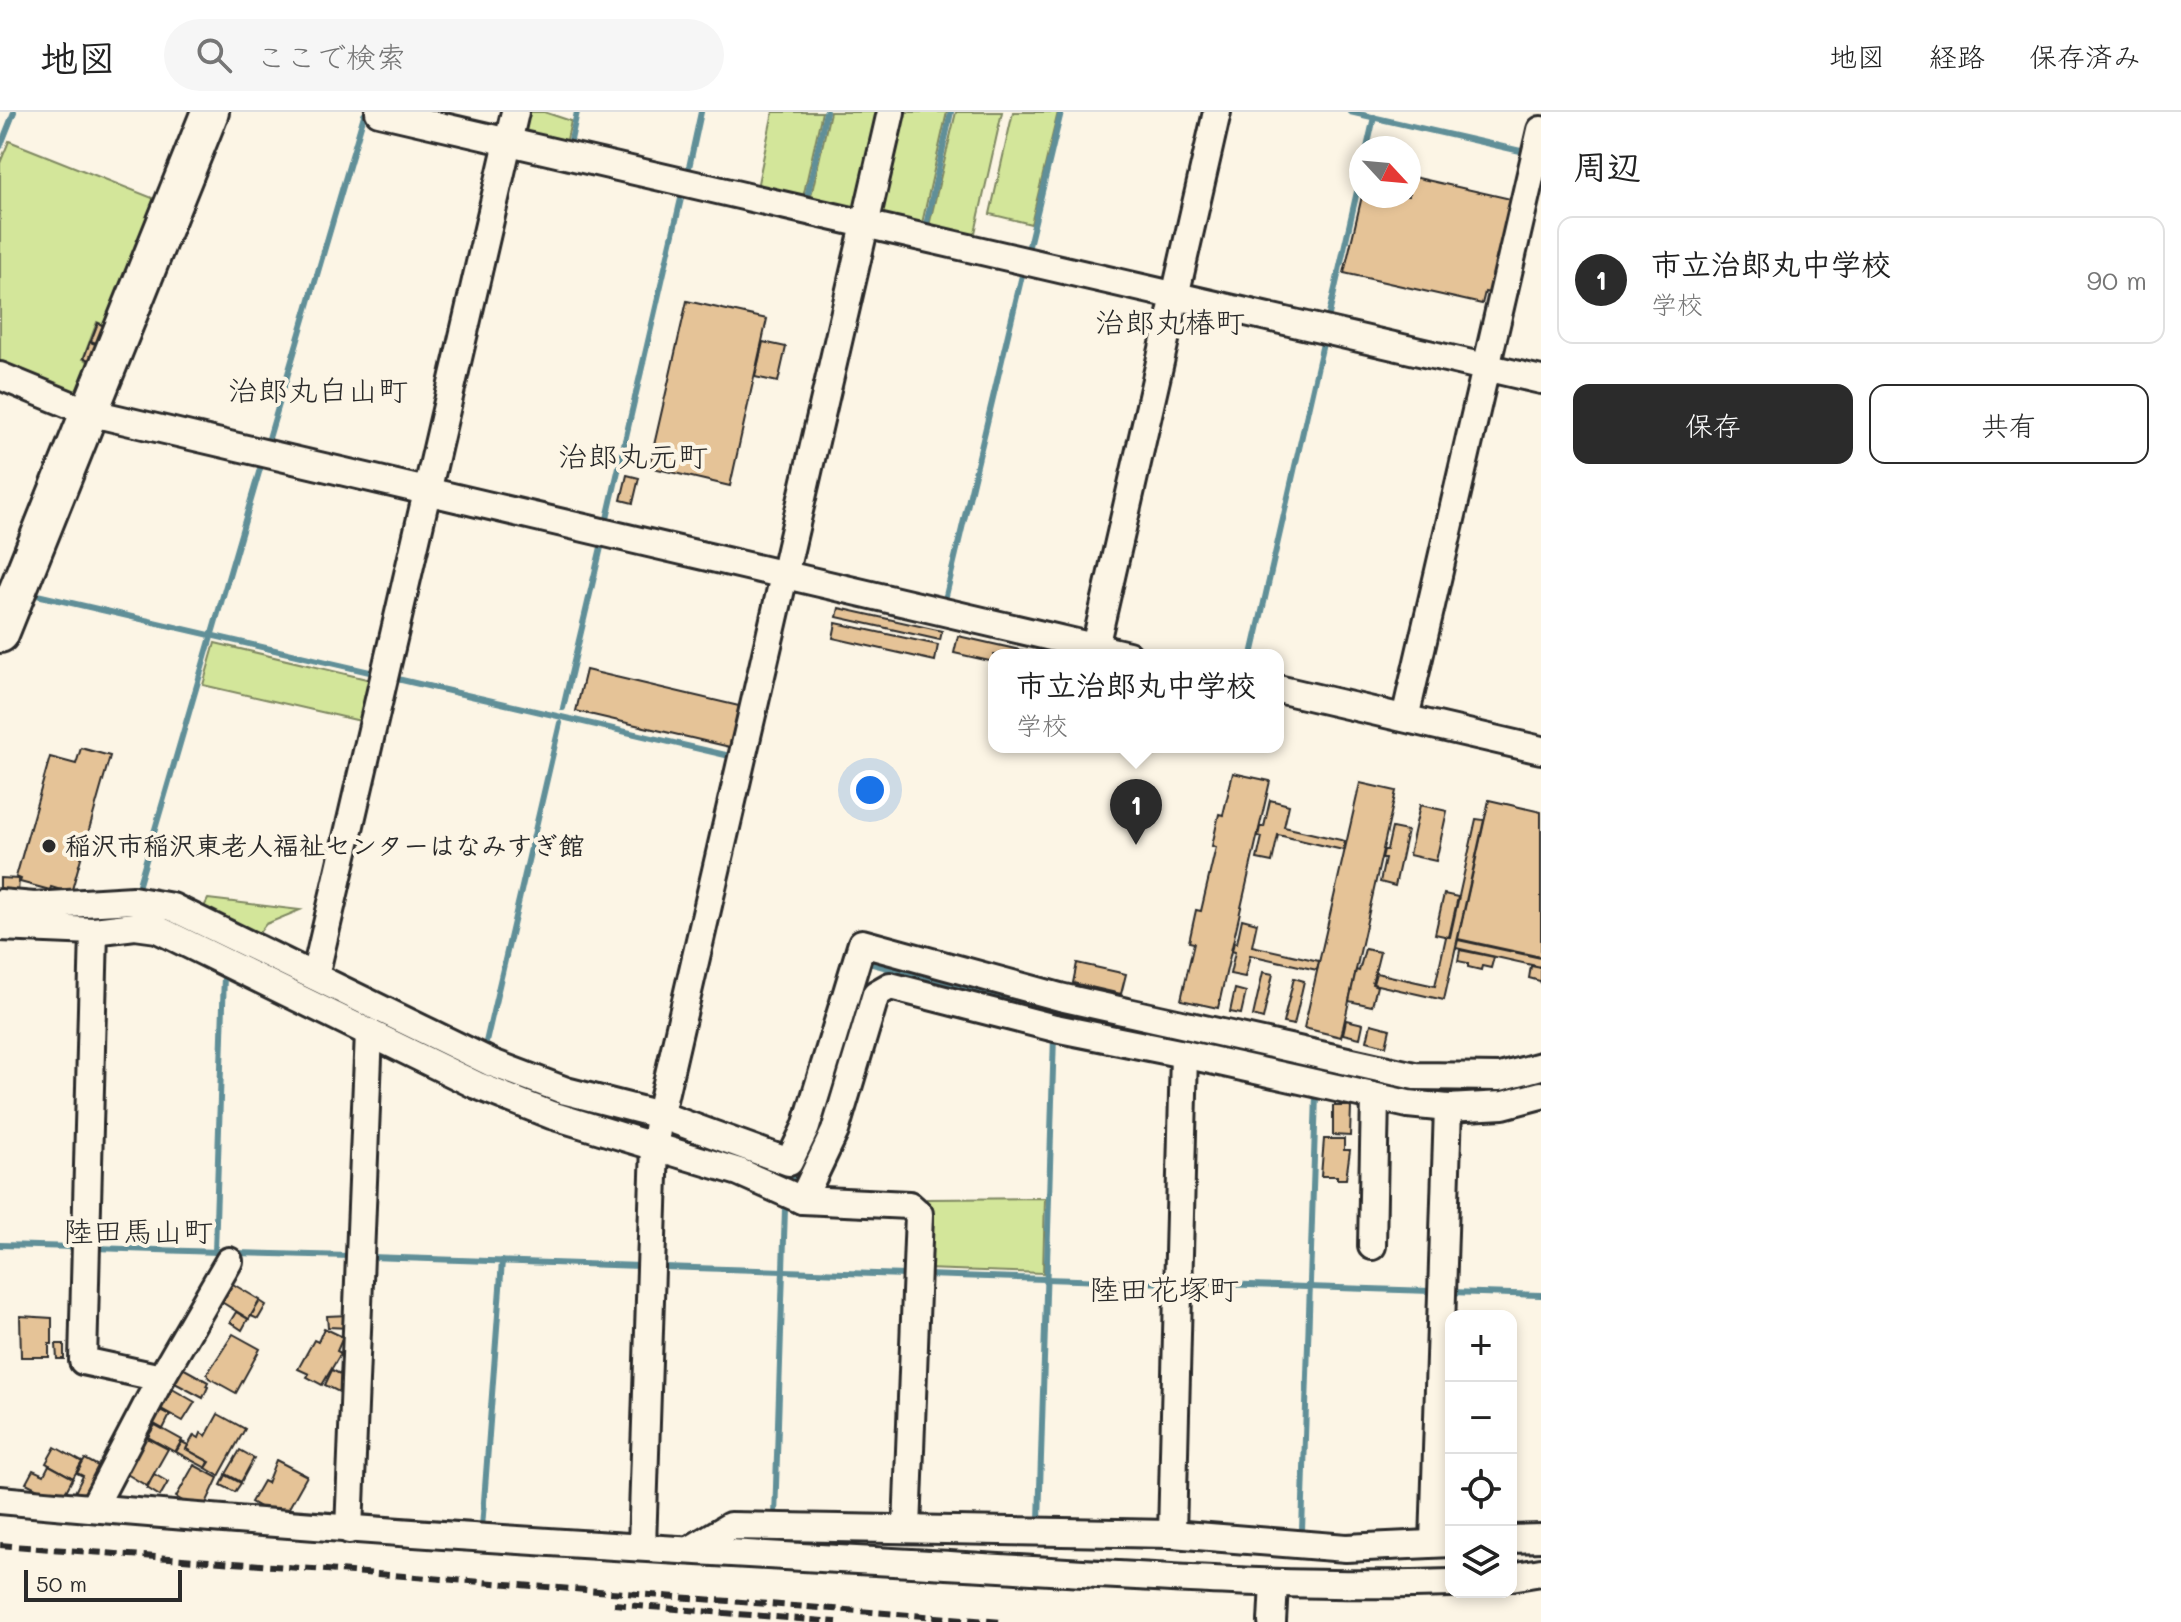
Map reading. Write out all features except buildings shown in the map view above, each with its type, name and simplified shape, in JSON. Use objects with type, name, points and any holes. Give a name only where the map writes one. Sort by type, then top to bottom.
[{"type":"street","points":[[0,634],[210,112]]},
{"type":"street","points":[[379,112],[1541,380]]},
{"type":"street","points":[[315,976],[515,112]]},
{"type":"street","points":[[642,1546],[657,1130],[891,112]]},
{"type":"street","points":[[1095,647],[1217,112]]},
{"type":"street","points":[[1405,718],[1541,130]]},
{"type":"street","points":[[0,376],[88,412],[1103,649]]},
{"type":"street","points":[[1284,690],[1541,750]]},
{"type":"street","points":[[0,903],[34,906],[133,900],[172,907],[492,1063],[657,1130],[802,1200],[909,1205],[919,1214],[907,1529]]},
{"type":"street","points":[[0,927],[94,931],[135,926],[157,929],[476,1085],[551,1115],[657,1130],[789,1162],[806,1127],[862,943],[1060,997],[1415,1076],[1500,1077],[1541,1066]]},
{"type":"street","points":[[94,931],[83,1361],[161,1378]]},
{"type":"street","points":[[802,1200],[835,1131],[876,994],[890,986],[1055,1028],[1408,1104],[1448,1108],[1503,1105],[1541,1095]]},
{"type":"street","points":[[349,1530],[369,1032]]},
{"type":"street","points":[[1172,1534],[1184,1054]]},
{"type":"street","points":[[1372,1246],[1375,1097]]},
{"type":"street","points":[[690,1550],[730,1526],[1172,1534],[1346,1548],[1442,1543],[1448,1108]]},
{"type":"street","points":[[93,1508],[161,1378],[229,1261]]},
{"type":"street","points":[[0,1500],[349,1530],[690,1550],[1274,1583],[1445,1583]]},
{"type":"street","points":[[1517,1539],[1541,1538]]},
{"type":"street","points":[[1517,1576],[1541,1572]]},
{"type":"street","points":[[1272,1622],[1274,1583]]},
{"type":"green space","points":[[521,112],[544,112],[571,121],[565,149],[522,139]]},
{"type":"green space","points":[[773,112],[822,112],[802,202],[765,195],[758,183]]},
{"type":"green space","points":[[830,112],[880,112],[860,202],[846,214],[809,205]]},
{"type":"green space","points":[[901,112],[947,112],[921,228],[886,220],[878,210]]},
{"type":"green space","points":[[956,112],[1002,112],[975,233],[966,239],[928,230]]},
{"type":"green space","points":[[1013,112],[1058,112],[1031,224],[990,214]]},
{"type":"green space","points":[[9,141],[160,201],[109,327],[97,322],[83,359],[95,364],[84,390],[72,395],[0,367],[0,163]]},
{"type":"green space","points":[[215,643],[375,681],[365,722],[203,685]]},
{"type":"green space","points":[[208,899],[300,910],[266,924],[254,939],[201,913]]},
{"type":"green space","points":[[1045,1198],[1043,1273],[925,1269],[927,1199]]},
{"type":"waterway","points":[[0,147],[14,112]]},
{"type":"waterway","points":[[570,145],[577,112]]},
{"type":"waterway","points":[[688,172],[701,112]]},
{"type":"waterway","points":[[807,197],[826,112]]},
{"type":"waterway","points":[[926,225],[951,112]]},
{"type":"waterway","points":[[1028,250],[1061,112]]},
{"type":"waterway","points":[[1350,112],[1525,152]]},
{"type":"waterway","points":[[267,445],[364,115]]},
{"type":"waterway","points":[[1370,136],[1374,117]]},
{"type":"waterway","points":[[606,523],[683,190]]},
{"type":"waterway","points":[[1328,319],[1353,208]]},
{"type":"waterway","points":[[945,600],[1023,271]]},
{"type":"waterway","points":[[1253,649],[1324,339]]},
{"type":"waterway","points":[[137,891],[262,462]]},
{"type":"waterway","points":[[563,708],[602,543]]},
{"type":"waterway","points":[[37,595],[374,673]]},
{"type":"waterway","points":[[393,678],[730,756]]},
{"type":"waterway","points":[[486,1042],[560,723]]},
{"type":"waterway","points":[[78,918],[127,914]]},
{"type":"waterway","points":[[867,971],[869,963],[1056,1013],[1165,1037]]},
{"type":"waterway","points":[[215,1252],[224,975]]},
{"type":"waterway","points":[[816,1135],[858,1001]]},
{"type":"waterway","points":[[1039,1521],[1054,1036]]},
{"type":"waterway","points":[[1243,1054],[1412,1089],[1446,1092],[1515,1089]]},
{"type":"waterway","points":[[1302,1531],[1316,1095]]},
{"type":"waterway","points":[[556,1101],[649,1128]]},
{"type":"waterway","points":[[664,1132],[710,1147]]},
{"type":"waterway","points":[[766,1167],[794,1179],[802,1163]]},
{"type":"waterway","points":[[775,1517],[785,1208]]},
{"type":"waterway","points":[[0,1245],[75,1247]]},
{"type":"waterway","points":[[94,1248],[219,1252]]},
{"type":"waterway","points":[[234,1253],[350,1256]]},
{"type":"waterway","points":[[370,1257],[641,1266]]},
{"type":"waterway","points":[[482,1528],[502,1261]]},
{"type":"waterway","points":[[663,1267],[906,1275]]},
{"type":"waterway","points":[[926,1275],[1168,1283]]},
{"type":"waterway","points":[[1187,1283],[1431,1291]]},
{"type":"waterway","points":[[1450,1292],[1541,1295]]},
{"type":"railway","points":[[0,1545],[1002,1622]]},
{"type":"railway","points":[[614,1604],[837,1622]]},
{"type":"place","name":"市立治郎丸中学校","points":[[1136,845]]},
{"type":"place","name":"稲沢市稲沢東老人福祉センターはなみすぎ館","points":[[49,846]]},
{"type":"district","name":"治郎丸椿町","points":[[1170,323]]},
{"type":"district","name":"治郎丸白山町","points":[[318,391]]},
{"type":"district","name":"治郎丸元町","points":[[633,457]]},
{"type":"district","name":"陸田馬山町","points":[[138,1232]]},
{"type":"district","name":"陸田花塚町","points":[[1164,1290]]}]
